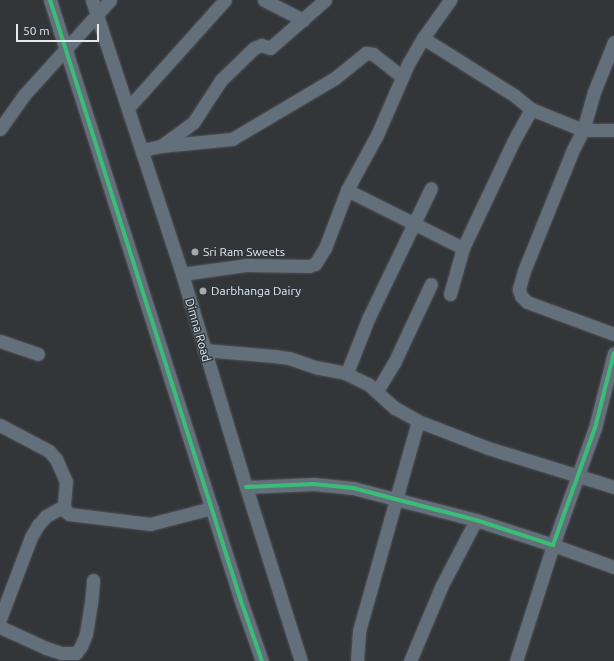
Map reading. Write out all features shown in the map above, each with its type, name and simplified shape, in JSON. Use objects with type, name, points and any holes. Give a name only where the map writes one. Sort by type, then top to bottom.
[{"type":"street","points":[[50,0],[262,661]]},
{"type":"street","name":"Dimna Road","points":[[92,0],[182,274],[246,487],[301,661]]},
{"type":"street","points":[[0,129],[24,95],[110,0]]},
{"type":"street","points":[[128,108],[225,0]]},
{"type":"street","points":[[264,0],[303,20]]},
{"type":"street","points":[[161,146],[193,123],[221,80],[257,45],[270,48],[325,0]]},
{"type":"street","points":[[182,274],[247,265],[309,266],[315,264],[325,248],[347,190],[377,135],[402,77],[422,38],[450,0]]},
{"type":"street","points":[[422,38],[515,96],[532,109],[583,130],[614,130]]},
{"type":"street","points":[[614,42],[594,92],[583,130],[572,152],[524,271],[519,289],[521,296],[527,302],[614,334]]},
{"type":"street","points":[[142,150],[161,146],[232,139],[335,78],[366,53],[373,54],[402,77]]},
{"type":"street","points":[[450,294],[463,248],[513,142],[532,109]]},
{"type":"street","points":[[345,373],[348,370],[368,319],[431,188]]},
{"type":"street","points":[[347,190],[414,222],[463,248]]},
{"type":"street","points":[[377,391],[394,363],[431,284]]},
{"type":"street","points":[[0,341],[38,354]]},
{"type":"street","points":[[204,350],[289,358],[315,367],[345,373],[368,384],[395,408],[418,421],[488,448],[614,487]]},
{"type":"street","points":[[516,661],[552,545],[595,428],[614,353]]},
{"type":"street","points":[[357,661],[359,631],[383,548],[395,498],[418,421]]},
{"type":"street","points":[[0,425],[49,451],[56,459],[66,481],[65,511],[74,515],[150,524],[212,508]]},
{"type":"street","points":[[246,487],[331,485],[353,488],[476,520],[614,567]]},
{"type":"street","points":[[0,619],[31,537],[38,525],[46,516],[64,506]]},
{"type":"street","points":[[410,661],[442,584],[476,520]]},
{"type":"street","points":[[0,627],[46,648],[61,653],[76,653],[86,634],[93,580]]},
{"type":"cycle path","points":[[50,0],[240,598],[262,661]]},
{"type":"cycle path","points":[[246,487],[314,484],[353,488],[476,520],[553,545],[595,428],[614,353]]},
{"type":"place","name":"Sri Ram Sweets","points":[[195,252]]},
{"type":"place","name":"Darbhanga Dairy","points":[[203,291]]}]
